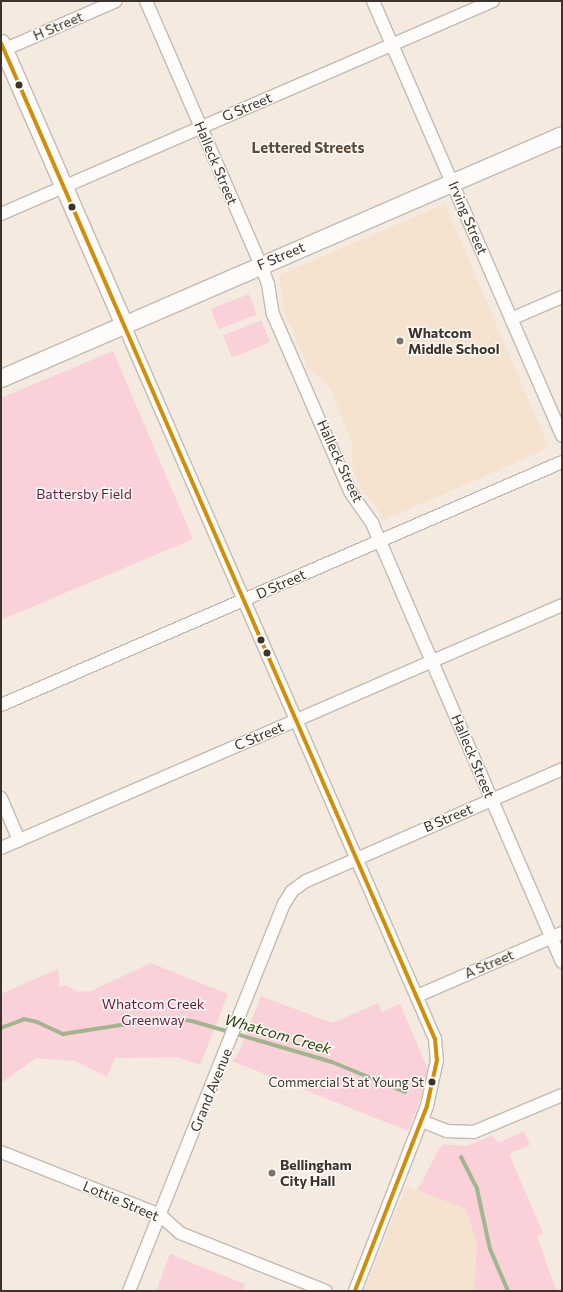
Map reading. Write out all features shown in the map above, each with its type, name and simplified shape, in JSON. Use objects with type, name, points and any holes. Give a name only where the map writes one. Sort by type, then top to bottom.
[{"type":"street","name":"H Street","points":[[2,48],[116,1]]},
{"type":"street","name":"Halleck Street","points":[[146,1],[261,265],[268,284],[273,314],[351,493],[372,522],[492,800],[557,935],[562,962]]},
{"type":"street","name":"Irving Street","points":[[373,1],[562,436]]},
{"type":"street","name":"G Street","points":[[1,214],[493,1]]},
{"type":"street","points":[[2,48],[432,1030],[437,1049],[432,1087],[422,1121],[355,1291]]},
{"type":"street","name":"F Street","points":[[1,378],[562,135]]},
{"type":"street","points":[[511,318],[562,297]]},
{"type":"street","name":"D Street","points":[[1,705],[562,462]]},
{"type":"street","name":"C Street","points":[[1,848],[562,605]]},
{"type":"street","name":"B Street","points":[[357,858],[562,769]]},
{"type":"street","points":[[1,798],[19,840]]},
{"type":"street","name":"Grand Avenue","points":[[129,1291],[221,1065],[284,904],[292,891],[306,881],[357,858]]},
{"type":"street","name":"A Street","points":[[417,996],[557,935]]},
{"type":"street","points":[[422,1121],[452,1132],[474,1132],[562,1095]]},
{"type":"street","name":"Lottie Street","points":[[1,1152],[160,1215],[180,1233],[326,1291]]},
{"type":"shaded area","name":"Whatcom Middle School","points":[[445,204],[549,448],[382,521],[377,508],[360,488],[352,466],[352,443],[329,385],[309,370],[284,311],[279,275]]},
{"type":"shaded area","points":[[406,1186],[466,1209],[477,1245],[474,1291],[364,1291]]},
{"type":"green space","points":[[249,294],[257,315],[219,329],[211,309]]},
{"type":"green space","points":[[261,320],[270,342],[232,358],[223,335]]},
{"type":"green space","name":"Battersby Field","points":[[113,351],[193,539],[1,620],[1,398]]},
{"type":"green space","name":"Whatcom Creek Greenway","points":[[151,963],[228,994],[200,1065],[177,1057],[115,1058],[107,1077],[75,1061],[36,1058],[1,1083],[1,994],[58,969],[60,987],[65,985],[79,992],[91,991]]},
{"type":"green space","name":"Whatcom Creek Greenway","points":[[261,996],[332,1023],[378,1003],[382,1012],[400,1004],[430,1074],[408,1131],[232,1061],[238,1054]]},
{"type":"green space","points":[[524,1131],[530,1145],[509,1154],[543,1233],[537,1236],[555,1287],[562,1291],[474,1291],[477,1245],[466,1209],[417,1190],[442,1144],[467,1146],[493,1135],[498,1143]]},
{"type":"green space","points":[[170,1254],[245,1284],[243,1291],[156,1291]]},
{"type":"waterway","name":"Whatcom Creek","points":[[1,1028],[24,1019],[37,1022],[63,1034],[153,1020],[174,1019],[192,1021],[332,1062],[405,1092]]},
{"type":"waterway","name":"Whatcom Creek","points":[[461,1157],[477,1189],[490,1249],[508,1291]]},
{"type":"transit line","points":[[1,43],[435,1039],[437,1060],[427,1106],[355,1291]]},
{"type":"place","name":"Whatcom Middle School","points":[[400,341]]},
{"type":"place","name":"Commercial St at Young St","points":[[432,1082]]},
{"type":"place","name":"Bellingham City Hall","points":[[272,1173]]},
{"type":"district","name":"Lettered Streets","points":[[308,148]]}]
